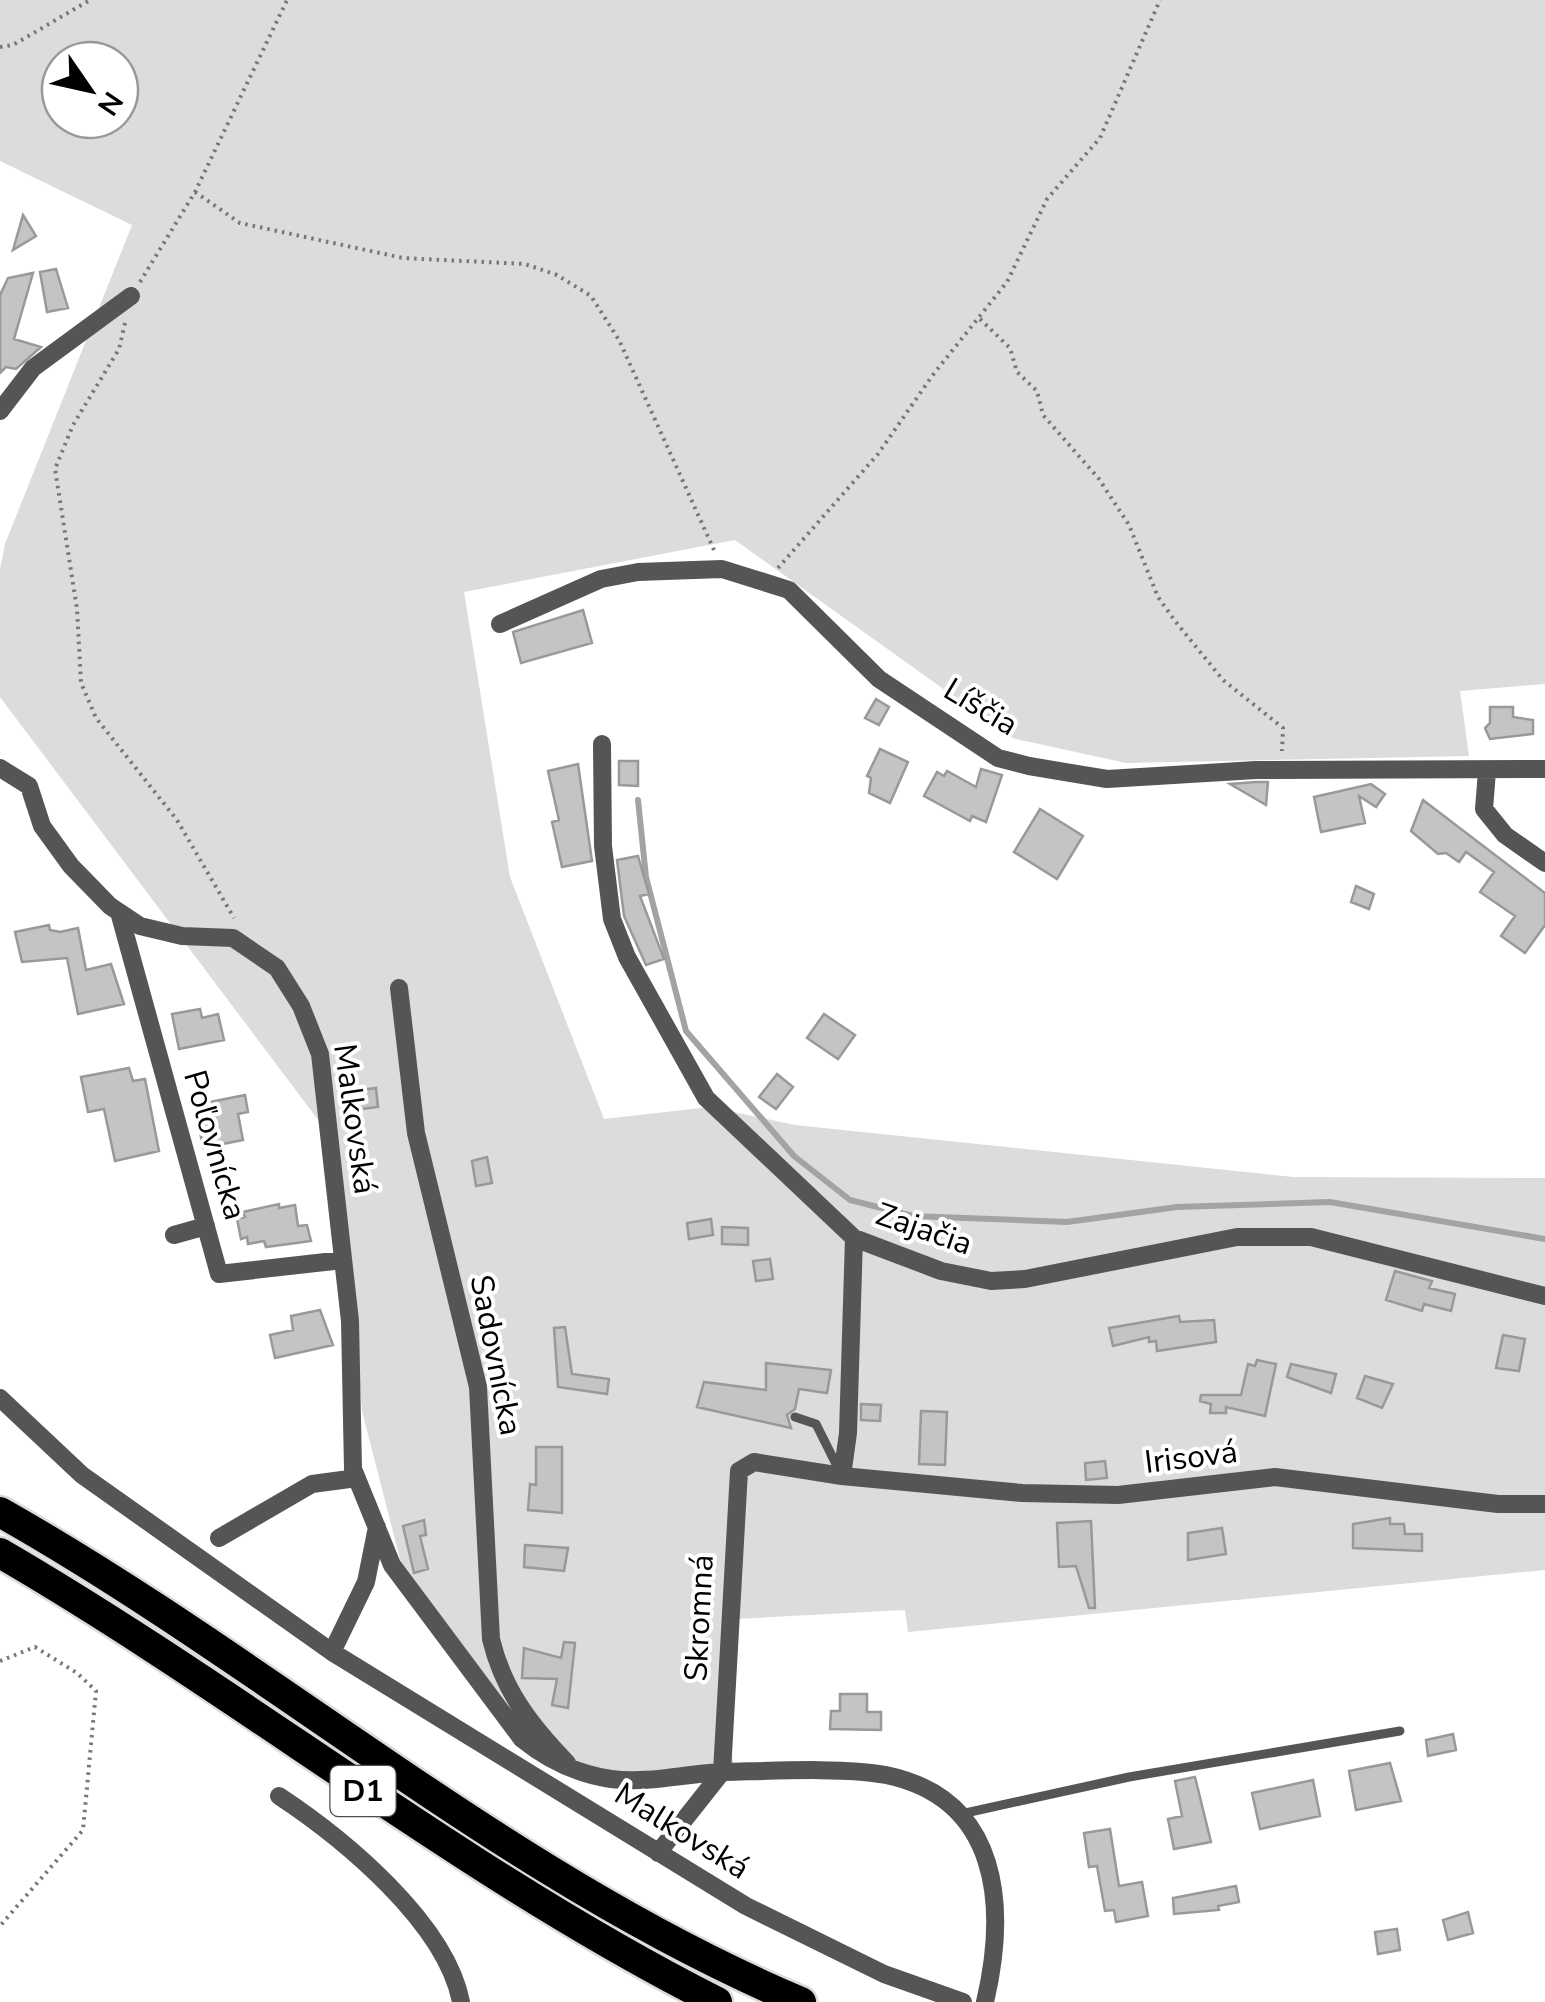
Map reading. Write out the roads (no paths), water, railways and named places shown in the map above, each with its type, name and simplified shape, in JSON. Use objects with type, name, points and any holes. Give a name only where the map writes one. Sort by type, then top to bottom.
[{"type":"highway","name":"D1","points":[[6,1515],[554,1873],[704,1956],[801,2002]]},
{"type":"highway","name":"D1","points":[[10,1558],[479,1867],[593,1936],[717,2002]]},
{"type":"street","points":[[0,411],[33,368],[132,296]]},
{"type":"street","name":"Líščia","points":[[500,624],[602,578],[638,572],[722,569],[789,590],[879,679],[998,758],[1107,779],[1277,770],[1545,768]]},
{"type":"street","name":"Zajačia","points":[[602,744],[602,846],[612,918],[626,958],[706,1098],[854,1238],[941,1271],[992,1281],[1237,1237],[1311,1237],[1545,1296]]},
{"type":"street","name":"Malkovská","points":[[0,768],[29,786],[42,826],[71,866],[119,912],[140,926],[182,936],[234,938],[277,968],[302,1006],[320,1054],[343,1260],[357,1478],[392,1566],[522,1738],[544,1756],[574,1770],[632,1779],[671,1779],[722,1772],[884,1775],[917,1785],[960,1815],[980,1839],[995,1888],[997,1950],[985,2002]]},
{"type":"street","points":[[1487,771],[1484,809],[1505,835],[1545,863]]},
{"type":"street","name":"Poľovnícka","points":[[119,912],[220,1274],[343,1260]]},
{"type":"street","name":"Sadovnícka","points":[[399,988],[416,1133],[478,1386],[491,1639],[499,1675],[534,1728],[574,1770]]},
{"type":"street","points":[[174,1235],[206,1226]]},
{"type":"street","points":[[842,1476],[848,1433],[854,1238]]},
{"type":"street","name":"Malkovská","points":[[0,1398],[82,1474],[332,1652],[746,1906],[884,1974],[962,2002]]},
{"type":"street","name":"Skromná","points":[[722,1772],[739,1471],[754,1462],[842,1476]]},
{"type":"street","name":"Irisová","points":[[842,1476],[1022,1493],[1118,1496],[1275,1477],[1498,1504],[1545,1504]]},
{"type":"street","points":[[219,1538],[312,1484],[357,1478]]},
{"type":"street","points":[[332,1652],[366,1582],[376,1527]]},
{"type":"street","points":[[658,1853],[722,1772]]},
{"type":"street","points":[[279,1796],[350,1846],[441,1946],[456,1978],[461,2002]]},
{"type":"lane","points":[[795,1417],[816,1424],[842,1476]]},
{"type":"lane","points":[[960,1815],[1129,1778],[1400,1731]]},
{"type":"waterway","points":[[638,800],[646,877],[686,1031],[794,1156],[850,1200],[913,1216],[1067,1222],[1177,1207],[1330,1202],[1545,1239]]}]
